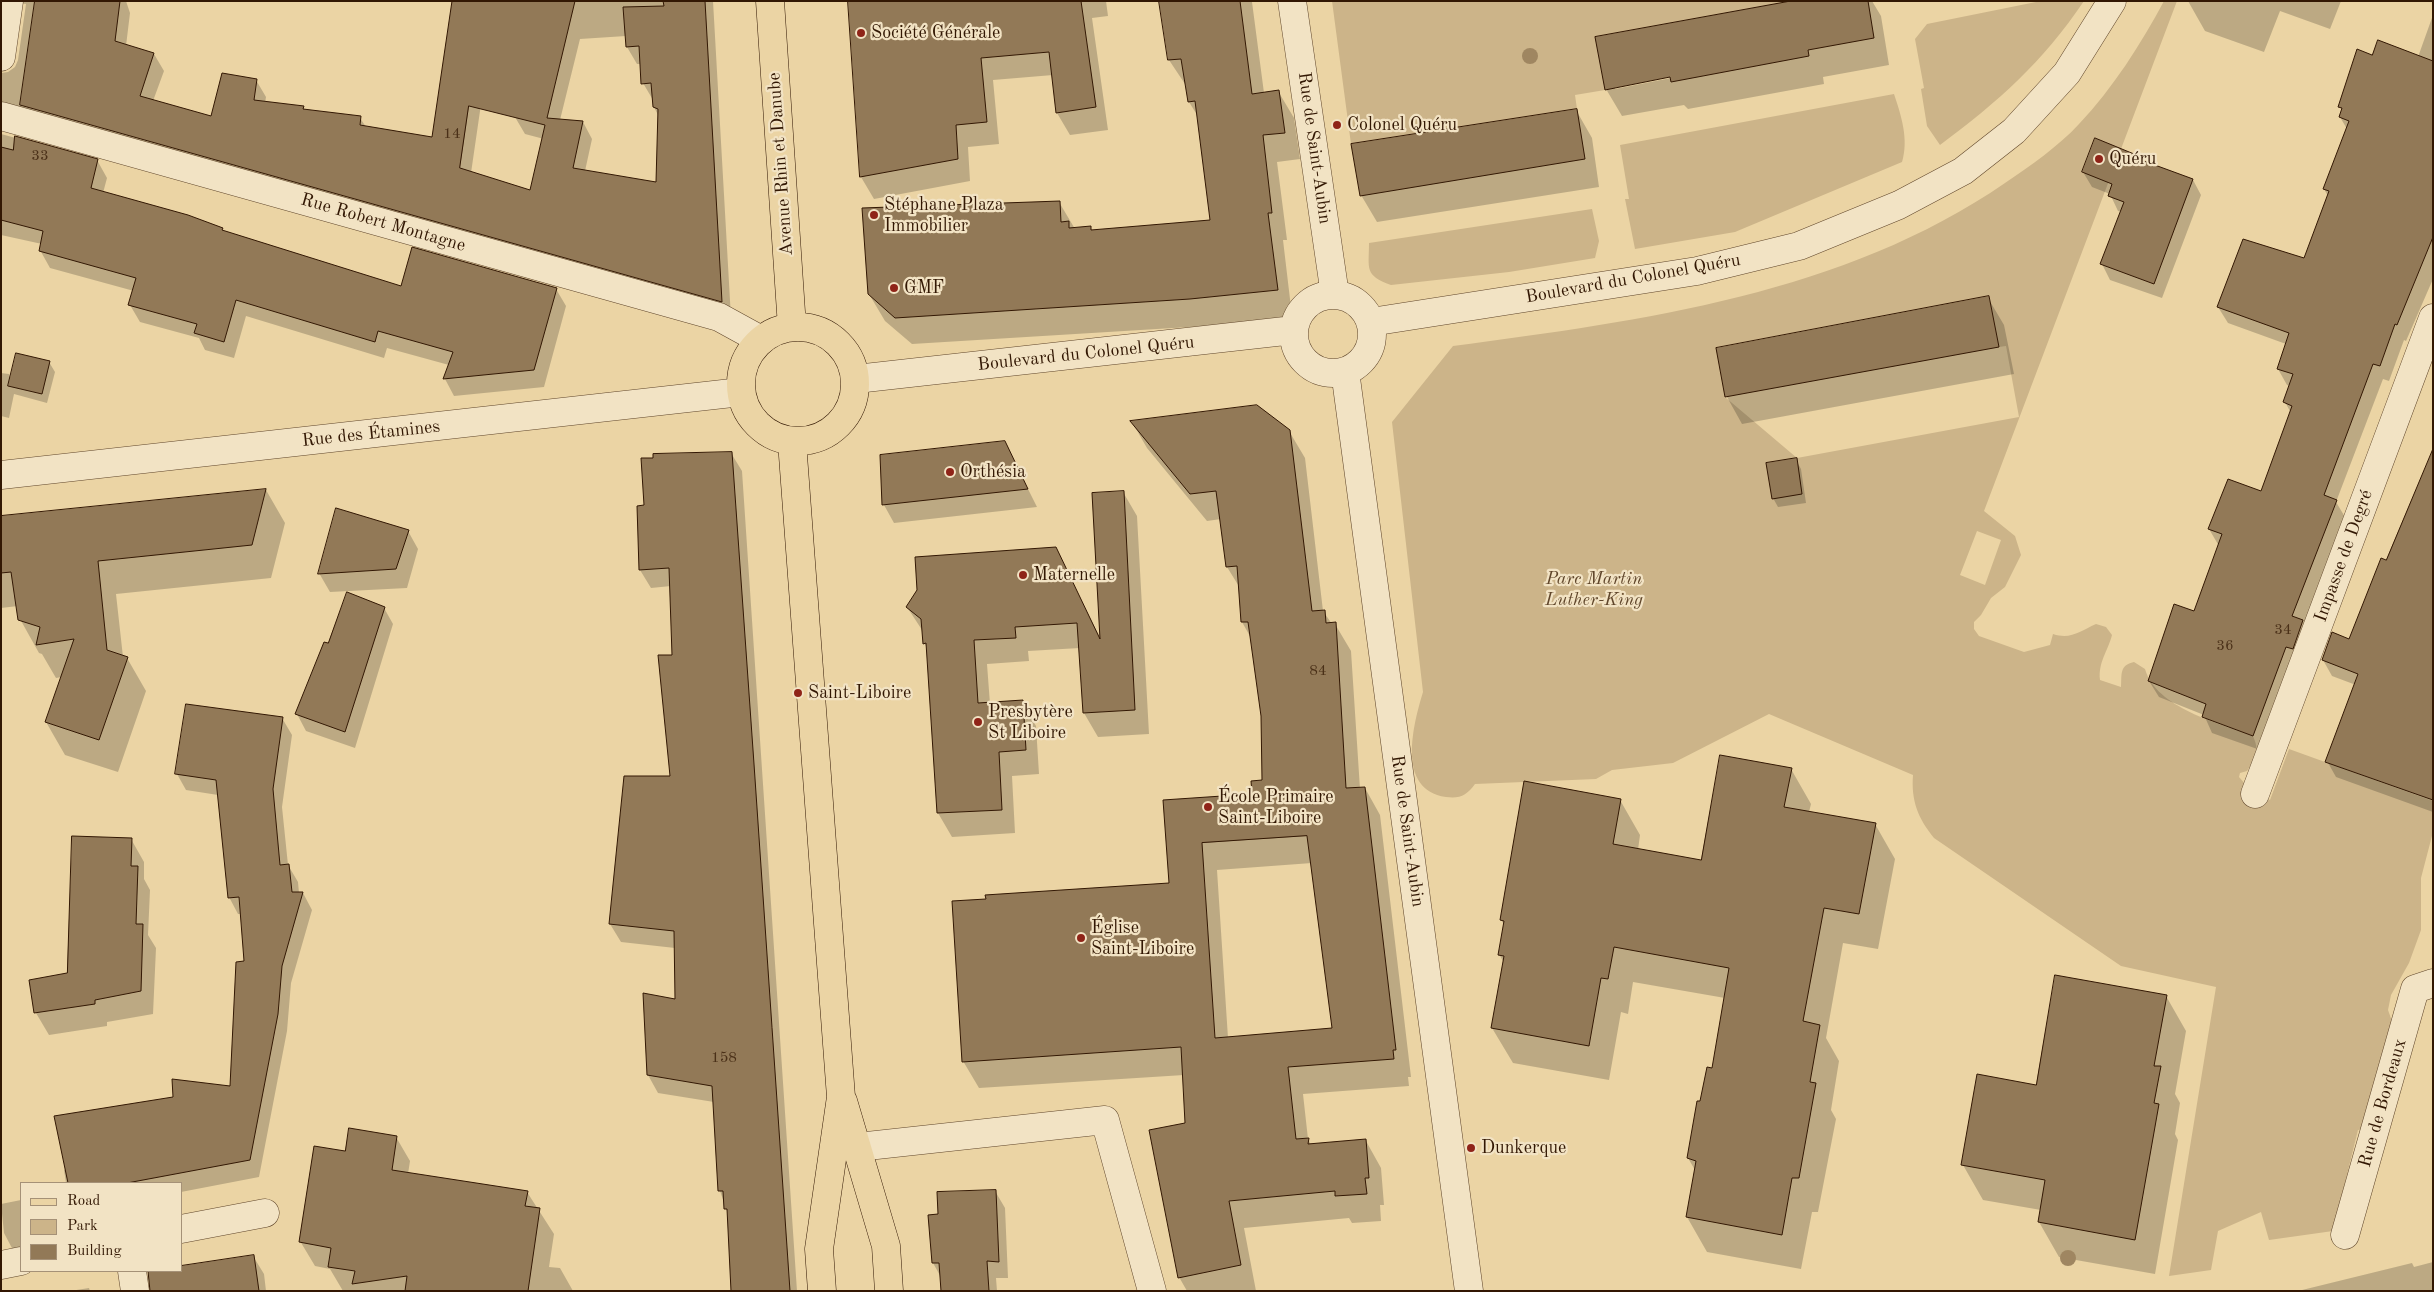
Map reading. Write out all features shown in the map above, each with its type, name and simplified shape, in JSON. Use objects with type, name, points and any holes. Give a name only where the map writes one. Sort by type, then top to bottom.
[{"type":"main road","name":"Avenue Rhin et Danube","points":[[770,1],[792,327]]},
{"type":"main road","points":[[792,327],[812,328],[830,335],[844,348],[854,365],[856,379],[853,403],[844,420],[829,433],[811,440],[792,442],[775,437],[760,427],[749,413],[741,392],[741,377],[745,361],[761,340],[779,330],[792,327]]},
{"type":"main road","points":[[792,442],[841,1097],[819,1249],[822,1291]]},
{"type":"main road","points":[[841,1097],[858,1147],[886,1246],[889,1291]]},
{"type":"street","points":[[1,57],[10,1]]},
{"type":"street","name":"Rue de Saint-Aubin","points":[[1292,1],[1335,295]]},
{"type":"street","name":"Boulevard du Colonel Quéru","points":[[1380,320],[1697,271],[1799,246],[1899,204],[1963,170],[2014,131],[2067,73],[2112,1]]},
{"type":"street","name":"Rue Robert Montagne","points":[[1,116],[719,316],[761,340]]},
{"type":"street","points":[[1335,295],[1353,300],[1367,313],[1380,320],[1365,357],[1356,366],[1345,371],[1332,373],[1320,371],[1309,364],[1300,355],[1295,343],[1287,332],[1303,309],[1312,301],[1323,296],[1335,295]]},
{"type":"street","name":"Impasse de Degré","points":[[2255,794],[2433,318]]},
{"type":"street","name":"Boulevard du Colonel Quéru","points":[[856,379],[1287,332]]},
{"type":"street","name":"Rue de Saint-Aubin","points":[[1345,371],[1469,1291]]},
{"type":"street","name":"Rue des Étamines","points":[[1,475],[741,392]]},
{"type":"street","name":"Rue de Bordeaux","points":[[2345,1235],[2415,989],[2433,983]]},
{"type":"street","points":[[858,1147],[1104,1120],[1152,1291]]},
{"type":"street","points":[[182,1229],[265,1213]]},
{"type":"street","points":[[1,1266],[20,1261]]},
{"type":"street","points":[[132,1272],[135,1291]]},
{"type":"green space","points":[[1332,1],[1791,1],[1605,90],[1575,95],[1577,109],[1351,144]]},
{"type":"green space","points":[[2041,1],[2084,1],[2052,43],[2018,80],[1981,113],[1940,145],[1927,126],[1921,89],[1924,88],[1915,39],[1927,24]]},
{"type":"green space","name":"Parc Martin Luther-King","points":[[2164,1],[2177,1],[1984,511],[2015,536],[2021,555],[2005,587],[1991,598],[1981,615],[1974,622],[1974,629],[1979,636],[2024,652],[2050,645],[2053,634],[2059,636],[2070,635],[2096,624],[2106,627],[2112,635],[2100,668],[2100,680],[2121,687],[2124,668],[2129,663],[2134,662],[2145,669],[2151,683],[2175,704],[2207,719],[2253,736],[2257,751],[2256,755],[2247,771],[2240,773],[2239,777],[2253,793],[2270,800],[2289,749],[2433,801],[2433,832],[2421,878],[2421,930],[2409,963],[2391,995],[2388,1010],[2393,1024],[2367,1129],[2358,1130],[2333,1231],[2269,1240],[2261,1212],[2218,1231],[2211,1270],[2169,1276],[2216,987],[2121,966],[1934,838],[1917,809],[1913,793],[1913,775],[1769,714],[1673,763],[1612,770],[1596,779],[1475,784],[1469,791],[1459,797],[1446,797],[1430,792],[1420,782],[1414,769],[1412,754],[1415,721],[1423,692],[1392,422],[1453,346],[1596,326],[1740,297],[1809,277],[1877,252],[1943,221],[2005,183],[2063,140],[2115,81]],"holes":[[[2095,138],[2116,147],[2103,180],[2082,172]],[[1989,296],[1999,347],[2006,346],[2019,417],[1797,458],[1725,397],[1717,347]],[[1977,531],[2001,540],[1985,585],[1960,575]]]},
{"type":"green space","points":[[1894,94],[1904,136],[1905,145],[1902,162],[1735,232],[1635,249],[1625,199],[1629,199],[1620,145]]},
{"type":"green space","points":[[1592,209],[1599,241],[1595,258],[1509,272],[1391,285],[1376,278],[1370,270],[1369,243]]},
{"type":"building","points":[[35,1],[120,1],[115,41],[154,53],[140,96],[211,116],[222,73],[257,79],[254,100],[304,106],[303,109],[361,116],[360,125],[432,137],[452,1],[575,1],[547,118],[583,121],[573,168],[656,182],[658,109],[653,107],[651,83],[641,84],[639,46],[626,47],[623,7],[664,6],[663,1],[705,1],[722,302],[20,105]],"holes":[[[469,106],[545,125],[530,190],[460,168]]]},
{"type":"building","points":[[848,1],[1081,1],[1096,107],[1056,113],[1049,52],[981,58],[987,122],[956,125],[958,159],[860,177]]},
{"type":"building","points":[[1159,1],[1240,1],[1252,94],[1279,90],[1285,133],[1263,135],[1272,213],[1268,213],[1278,290],[1190,299],[895,318],[868,294],[862,208],[1060,201],[1061,222],[1069,221],[1069,228],[1091,226],[1091,230],[1210,220],[1195,101],[1188,102],[1181,59],[1168,60]]},
{"type":"building","points":[[1791,1],[1868,1],[1874,38],[1808,50],[1809,56],[1671,82],[1670,77],[1605,90],[1595,37]]},
{"type":"building","points":[[2378,40],[2433,61],[2433,237],[2397,325],[2395,324],[2380,366],[2373,364],[2324,495],[2337,500],[2292,616],[2303,620],[2293,649],[2286,647],[2253,736],[2202,717],[2206,704],[2148,681],[2174,604],[2194,611],[2222,534],[2208,529],[2228,479],[2261,491],[2292,406],[2283,402],[2293,374],[2277,369],[2289,333],[2217,307],[2243,239],[2304,258],[2329,191],[2323,189],[2349,121],[2339,117],[2342,108],[2338,107],[2357,49],[2372,55]]},
{"type":"building","points":[[1577,109],[1585,159],[1360,196],[1351,144]]},
{"type":"building","points":[[15,136],[98,159],[91,188],[188,215],[223,228],[222,230],[401,286],[412,247],[557,288],[534,370],[443,379],[453,352],[378,331],[375,342],[236,300],[224,342],[194,333],[197,324],[128,305],[136,278],[39,251],[43,231],[1,220],[1,147],[13,150]]},
{"type":"building","points":[[2095,138],[2134,154],[2133,157],[2193,179],[2154,284],[2100,264],[2124,202],[2108,196],[2112,184],[2082,172]]},
{"type":"building","points":[[1989,296],[1999,347],[1725,397],[1716,348]]},
{"type":"building","points":[[16,353],[50,361],[42,394],[8,386]]},
{"type":"building","points":[[1257,405],[1290,430],[1312,611],[1325,610],[1326,623],[1336,622],[1346,788],[1365,787],[1396,1050],[1393,1050],[1394,1059],[1288,1067],[1296,1139],[1309,1138],[1308,1144],[1366,1139],[1369,1178],[1365,1178],[1367,1194],[1335,1196],[1335,1191],[1229,1201],[1241,1265],[1178,1278],[1149,1130],[1185,1123],[1181,1047],[962,1062],[952,901],[986,899],[985,895],[1169,883],[1163,800],[1252,794],[1251,781],[1262,780],[1261,716],[1248,622],[1241,622],[1237,566],[1226,567],[1216,491],[1190,494],[1130,421]],"holes":[[[1307,836],[1332,1028],[1215,1038],[1202,843]]]},
{"type":"building","name":"Orthésia","points":[[1005,441],[1028,489],[882,505],[880,455]]},
{"type":"building","points":[[2433,449],[2433,800],[2325,762],[2358,674],[2322,660],[2332,632],[2349,639],[2381,558],[2386,560]]},
{"type":"building","points":[[732,452],[790,1291],[731,1291],[727,1209],[724,1209],[723,1191],[718,1191],[712,1086],[647,1075],[643,993],[675,999],[674,931],[609,924],[624,776],[670,776],[658,655],[672,655],[669,568],[639,570],[637,506],[644,505],[641,458],[653,458],[653,454]]},
{"type":"building","points":[[1797,458],[1802,494],[1772,499],[1766,463]]},
{"type":"building","points":[[266,489],[252,545],[98,561],[107,650],[128,657],[99,740],[45,722],[74,639],[36,645],[40,627],[18,620],[11,572],[1,573],[1,516]]},
{"type":"building","points":[[1124,491],[1135,710],[1083,713],[1077,623],[1015,627],[1016,638],[974,640],[978,703],[1023,700],[1026,750],[999,752],[1002,810],[937,813],[926,643],[923,644],[921,619],[906,607],[917,590],[915,557],[1056,547],[1100,639],[1092,493]]},
{"type":"building","points":[[336,508],[409,530],[396,569],[318,574]]},
{"type":"building","points":[[347,592],[385,607],[345,732],[295,714],[324,642],[328,643]]},
{"type":"building","points":[[186,704],[283,717],[273,789],[280,865],[289,864],[292,892],[303,892],[282,966],[278,1014],[250,1160],[132,1182],[68,1182],[54,1116],[173,1097],[172,1079],[230,1086],[236,962],[244,961],[239,897],[228,898],[216,780],[175,774]]},
{"type":"building","points":[[1720,755],[1792,768],[1784,807],[1876,823],[1859,914],[1824,908],[1803,1021],[1820,1025],[1810,1082],[1816,1083],[1799,1178],[1792,1178],[1782,1235],[1686,1217],[1696,1161],[1687,1158],[1697,1101],[1700,1101],[1707,1067],[1712,1068],[1729,968],[1614,947],[1608,979],[1601,978],[1589,1046],[1491,1028],[1504,956],[1498,955],[1504,921],[1500,920],[1524,781],[1621,799],[1613,844],[1701,860]]},
{"type":"building","points":[[72,836],[132,838],[131,866],[138,866],[136,924],[143,924],[141,991],[95,1000],[95,1004],[34,1013],[29,980],[67,973]]},
{"type":"building","points":[[2055,975],[2167,995],[2154,1066],[2161,1066],[2154,1103],[2159,1104],[2135,1240],[2038,1222],[2045,1180],[1961,1165],[1977,1074],[2036,1085]]},
{"type":"building","points":[[349,1128],[397,1136],[392,1170],[528,1191],[525,1206],[540,1208],[528,1291],[405,1291],[407,1276],[352,1284],[355,1271],[328,1267],[331,1248],[299,1242],[314,1146],[345,1151]]},
{"type":"building","points":[[996,1190],[999,1262],[987,1261],[989,1291],[941,1291],[939,1263],[932,1263],[928,1215],[938,1214],[937,1192]]},
{"type":"building","points":[[254,1255],[259,1291],[150,1291],[148,1272],[182,1272],[182,1266]]},
{"type":"place","name":"Société Générale","points":[[861,33]]},
{"type":"place","name":"Colonel Quéru","points":[[1337,125]]},
{"type":"place","name":"Quéru","points":[[2099,159]]},
{"type":"place","name":"Stéphane Plaza Immobilier","points":[[874,215]]},
{"type":"place","name":"GMF","points":[[894,288]]},
{"type":"place","name":"Orthésia","points":[[950,472]]},
{"type":"place","name":"Maternelle","points":[[1023,575]]},
{"type":"place","name":"Saint-Liboire","points":[[798,693]]},
{"type":"place","name":"Presbytère St Liboire","points":[[978,722]]},
{"type":"place","name":"École Primaire Saint-Liboire","points":[[1208,807]]},
{"type":"place","name":"Église Saint-Liboire","points":[[1081,938]]},
{"type":"place","name":"Dunkerque","points":[[1471,1148]]}]
